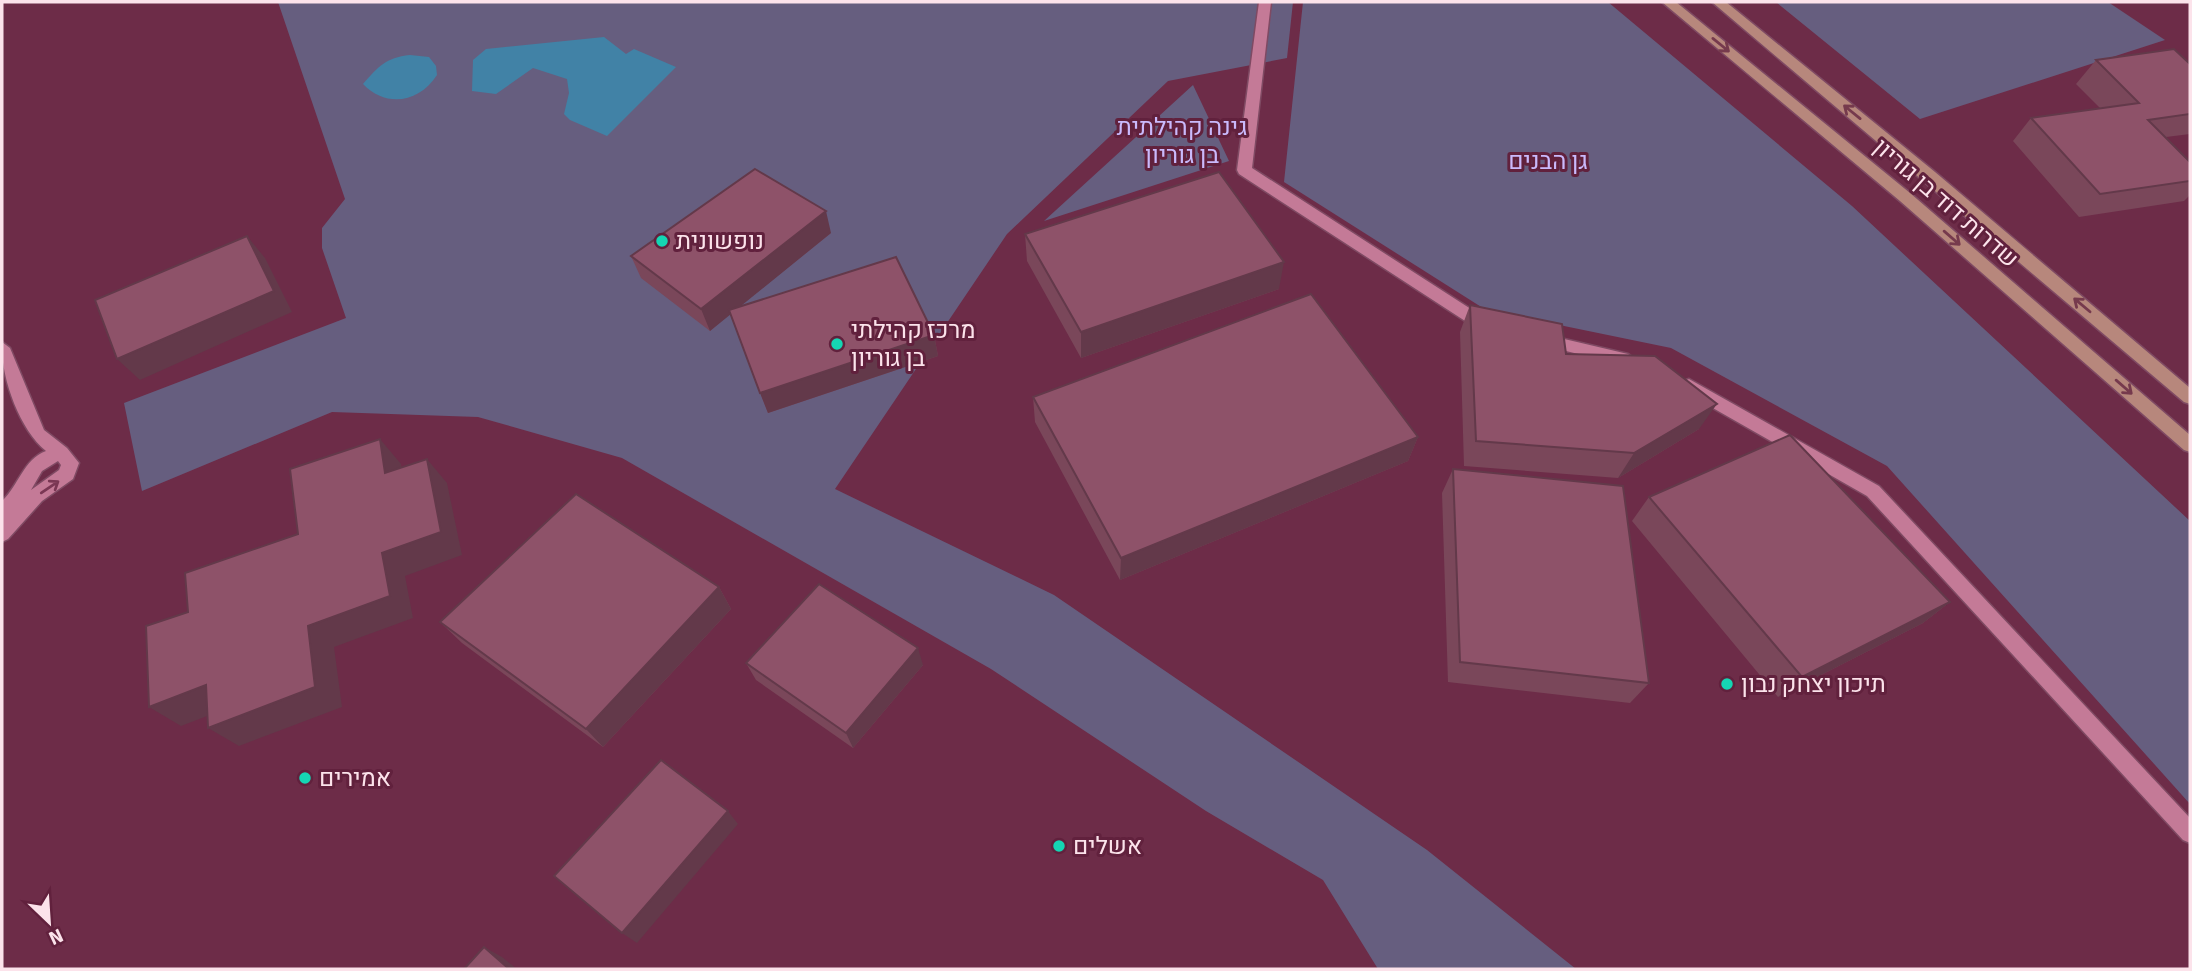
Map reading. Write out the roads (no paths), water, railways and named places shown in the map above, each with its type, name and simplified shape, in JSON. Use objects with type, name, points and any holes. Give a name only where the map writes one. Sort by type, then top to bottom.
[{"type":"main road","name":"שדרות דוד בן גוריון","points":[[1668,2],[1905,197],[2190,445]]},
{"type":"main road","name":"שדרות דוד בן גוריון","points":[[1718,2],[1930,176],[2190,397]]},
{"type":"street","points":[[1265,2],[1244,170],[1489,328],[1501,331]]},
{"type":"street","points":[[1527,337],[1642,363]]},
{"type":"street","points":[[2,348],[37,434],[34,465],[21,493],[2,513]]},
{"type":"street","points":[[1679,380],[1873,491],[2190,833]]},
{"type":"street","points":[[2,534],[36,496],[67,474],[70,463],[37,434]]},
{"type":"street","points":[[34,465],[45,457],[61,453]]},
{"type":"water","points":[[604,37],[626,54],[634,49],[676,67],[607,136],[570,120],[564,114],[569,93],[567,79],[533,68],[496,94],[472,91],[473,60],[486,49]]},
{"type":"water","points":[[410,55],[429,57],[436,66],[437,75],[421,92],[402,99],[392,99],[372,92],[363,84],[383,64],[394,58]]},
{"type":"place","name":"נופשונית","points":[[662,241]]},
{"type":"place","name":"מרכז קהילתי בן גוריון","points":[[837,344]]},
{"type":"place","name":"תיכון יצחק נבון","points":[[1727,684]]},
{"type":"place","name":"אמירים","points":[[305,778]]},
{"type":"place","name":"אשלים","points":[[1059,846]]},
{"type":"park label","name":"גינה קהילתית בן גוריון","points":[[1182,141]]},
{"type":"park label","name":"גן הבנים","points":[[1548,161]]}]
